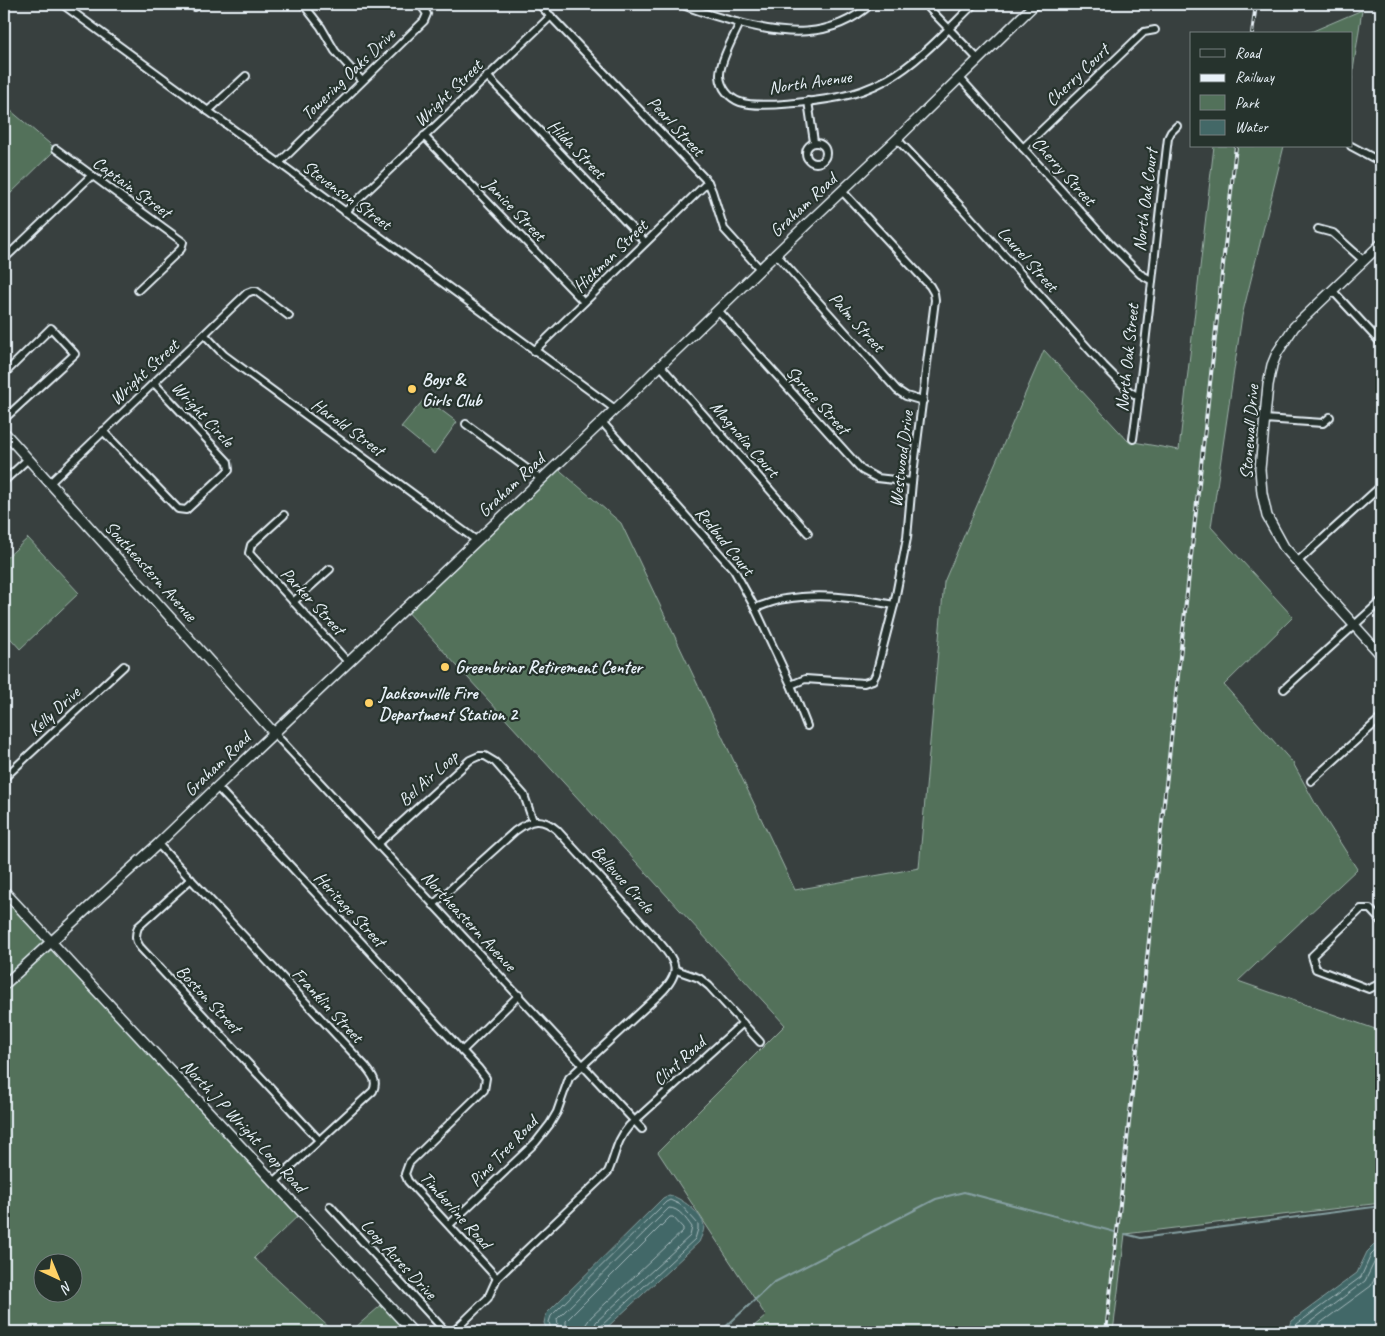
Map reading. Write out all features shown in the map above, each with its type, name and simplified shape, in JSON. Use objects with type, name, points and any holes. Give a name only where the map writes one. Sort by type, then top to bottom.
[{"type":"main road","name":"Graham Road","points":[[4,985],[158,844],[602,422],[897,139],[1032,5]]},
{"type":"main road","name":"Stonewall Drive","points":[[1381,244],[1294,326],[1276,353],[1272,365],[1264,419],[1260,469],[1263,499],[1267,516],[1274,531],[1297,562],[1381,655]]},
{"type":"main road","name":"Southeastern Avenue","points":[[4,432],[274,733]]},
{"type":"main road","name":"North J P Wright Loop Road","points":[[4,891],[413,1332]]},
{"type":"street","name":"Stevenson Street","points":[[62,4],[615,409]]},
{"type":"street","points":[[72,11],[77,4]]},
{"type":"street","points":[[303,4],[335,51],[362,81]]},
{"type":"street","name":"Towering Oaks Drive","points":[[279,163],[424,21],[427,14],[420,4]]},
{"type":"street","name":"Pearl Street","points":[[539,4],[708,182],[724,229],[760,270]]},
{"type":"street","points":[[682,4],[740,23],[777,32],[803,32],[826,28],[852,18],[871,4]]},
{"type":"street","points":[[925,4],[977,58]]},
{"type":"street","name":"North Avenue","points":[[740,23],[720,71],[721,83],[732,98],[747,104],[781,104],[839,97],[866,89],[890,78],[916,59],[974,4]]},
{"type":"street","name":"Wright Street","points":[[345,212],[551,16]]},
{"type":"street","name":"Cherry Court","points":[[1023,148],[1144,32],[1155,30]]},
{"type":"street","points":[[208,111],[246,76]]},
{"type":"street","name":"Hilda Street","points":[[487,76],[645,242]]},
{"type":"street","name":"Cherry Street","points":[[959,77],[1110,244],[1140,274],[1151,280]]},
{"type":"street","points":[[808,101],[814,142]]},
{"type":"street","name":"North Oak Court","points":[[1151,280],[1168,138],[1177,126]]},
{"type":"street","name":"Janice Street","points":[[424,136],[584,302]]},
{"type":"street","name":"Laurel Street","points":[[897,139],[961,206],[1104,366],[1129,391],[1139,398]]},
{"type":"street","points":[[1352,147],[1381,162]]},
{"type":"street","name":"Captain Street","points":[[56,149],[183,242],[179,251],[138,290]]},
{"type":"street","points":[[4,260],[91,176]]},
{"type":"street","name":"Hickman Street","points":[[534,351],[708,182]]},
{"type":"street","name":"Westwood Drive","points":[[790,684],[805,679],[864,683],[872,680],[876,674],[894,605],[907,538],[912,482],[935,300],[934,293],[842,191]]},
{"type":"street","points":[[1318,229],[1333,233],[1364,261]]},
{"type":"street","name":"Palm Street","points":[[776,254],[897,390],[906,396],[923,401]]},
{"type":"street","name":"North Oak Street","points":[[1133,439],[1145,347],[1151,280]]},
{"type":"street","name":"Wright Street","points":[[50,483],[247,293],[252,290],[262,295],[290,316]]},
{"type":"street","points":[[1332,290],[1381,343]]},
{"type":"street","name":"Spruce Street","points":[[718,310],[862,470],[877,478],[912,482]]},
{"type":"street","points":[[4,374],[51,328],[75,354],[4,419]]},
{"type":"street","name":"Harold Street","points":[[205,335],[224,355],[476,540]]},
{"type":"street","name":"Magnolia Court","points":[[660,365],[808,532]]},
{"type":"street","name":"Wright Circle","points":[[103,431],[178,509],[186,510],[222,477],[229,470],[228,462],[154,383]]},
{"type":"street","points":[[1264,419],[1323,423],[1330,417]]},
{"type":"street","name":"Redbud Court","points":[[602,422],[734,570],[755,608],[807,726]]},
{"type":"street","points":[[466,424],[541,479]]},
{"type":"street","points":[[4,481],[28,459]]},
{"type":"street","points":[[1297,562],[1381,486]]},
{"type":"street","name":"Parker Street","points":[[284,515],[251,545],[249,553],[349,663]]},
{"type":"street","points":[[293,602],[330,569]]},
{"type":"street","points":[[755,608],[783,599],[801,597],[864,599],[894,605]]},
{"type":"street","points":[[1284,689],[1381,601]]},
{"type":"street","name":"Kelly Drive","points":[[4,778],[124,666]]},
{"type":"street","points":[[1311,781],[1381,718]]},
{"type":"street","name":"Northeastern Avenue","points":[[274,733],[642,1129]]},
{"type":"street","name":"Bel Air Loop","points":[[378,844],[470,760],[479,756],[491,759],[519,788],[528,802],[533,821]]},
{"type":"street","name":"Heritage Street","points":[[217,787],[462,1051]]},
{"type":"street","points":[[434,905],[515,831],[526,822],[533,821]]},
{"type":"street","name":"Bellevue Circle","points":[[533,821],[546,822],[557,830],[672,957],[676,970]]},
{"type":"street","name":"Franklin Street","points":[[158,844],[366,1067],[375,1080],[375,1086],[372,1091],[274,1182]]},
{"type":"street","name":"Boston Street","points":[[191,879],[138,928],[136,941],[319,1140]]},
{"type":"street","points":[[1381,921],[1370,910],[1361,909],[1312,956],[1316,968],[1369,990],[1381,983]]},
{"type":"street","points":[[582,1065],[664,990],[671,982],[676,970],[699,978],[710,986],[760,1042]]},
{"type":"street","points":[[462,1051],[519,996]]},
{"type":"street","name":"Clint Road","points":[[453,1332],[488,1298],[497,1278],[608,1172],[613,1161],[617,1141],[635,1120],[743,1023]]},
{"type":"street","name":"Timberline Road","points":[[462,1051],[486,1078],[484,1090],[408,1163],[405,1174],[408,1181],[497,1278]]},
{"type":"street","name":"Pine Tree Road","points":[[449,1225],[536,1142],[557,1112],[569,1078],[582,1065]]},
{"type":"street","name":"Loop Acres Drive","points":[[330,1206],[446,1332]]},
{"type":"green space","points":[[1362,10],[1352,77],[1352,32],[1311,32]]},
{"type":"green space","points":[[4,105],[56,149],[4,200]]},
{"type":"green space","points":[[1214,148],[1284,148],[1242,316],[1211,527],[1293,617],[1224,685],[1293,763],[1315,803],[1357,869],[1238,981],[1381,1031],[1381,1203],[1125,1234],[1113,1332],[747,1332],[766,1316],[658,1152],[785,1025],[405,609],[555,466],[621,523],[795,890],[919,868],[944,582],[1044,350],[1128,441],[1179,450]]},
{"type":"green space","points":[[425,398],[457,422],[434,454],[401,427]]},
{"type":"green space","points":[[28,538],[79,593],[20,649],[4,631],[4,560]]},
{"type":"green space","points":[[4,891],[302,1212],[254,1258],[334,1332],[4,1332]]},
{"type":"green space","points":[[385,1302],[413,1332],[350,1332]]},
{"type":"water","points":[[669,1195],[685,1203],[700,1216],[704,1226],[699,1242],[602,1332],[548,1332],[544,1323],[546,1314],[663,1198]]},
{"type":"water","points":[[1381,1238],[1381,1327],[1367,1332],[1288,1332],[1292,1321],[1357,1273],[1367,1252]]},
{"type":"waterway","points":[[720,1332],[773,1283],[936,1199],[964,1192],[1115,1232]]},
{"type":"waterway","points":[[1125,1234],[1141,1238],[1381,1206]]},
{"type":"railway","points":[[1252,32],[1256,4]]},
{"type":"railway","points":[[1106,1332],[1236,148]]},
{"type":"place","name":"Boys & Girls Club","points":[[412,389]]},
{"type":"place","name":"Greenbriar Retirement Center","points":[[445,667]]},
{"type":"place","name":"Jacksonville Fire Department Station 2","points":[[369,703]]}]
